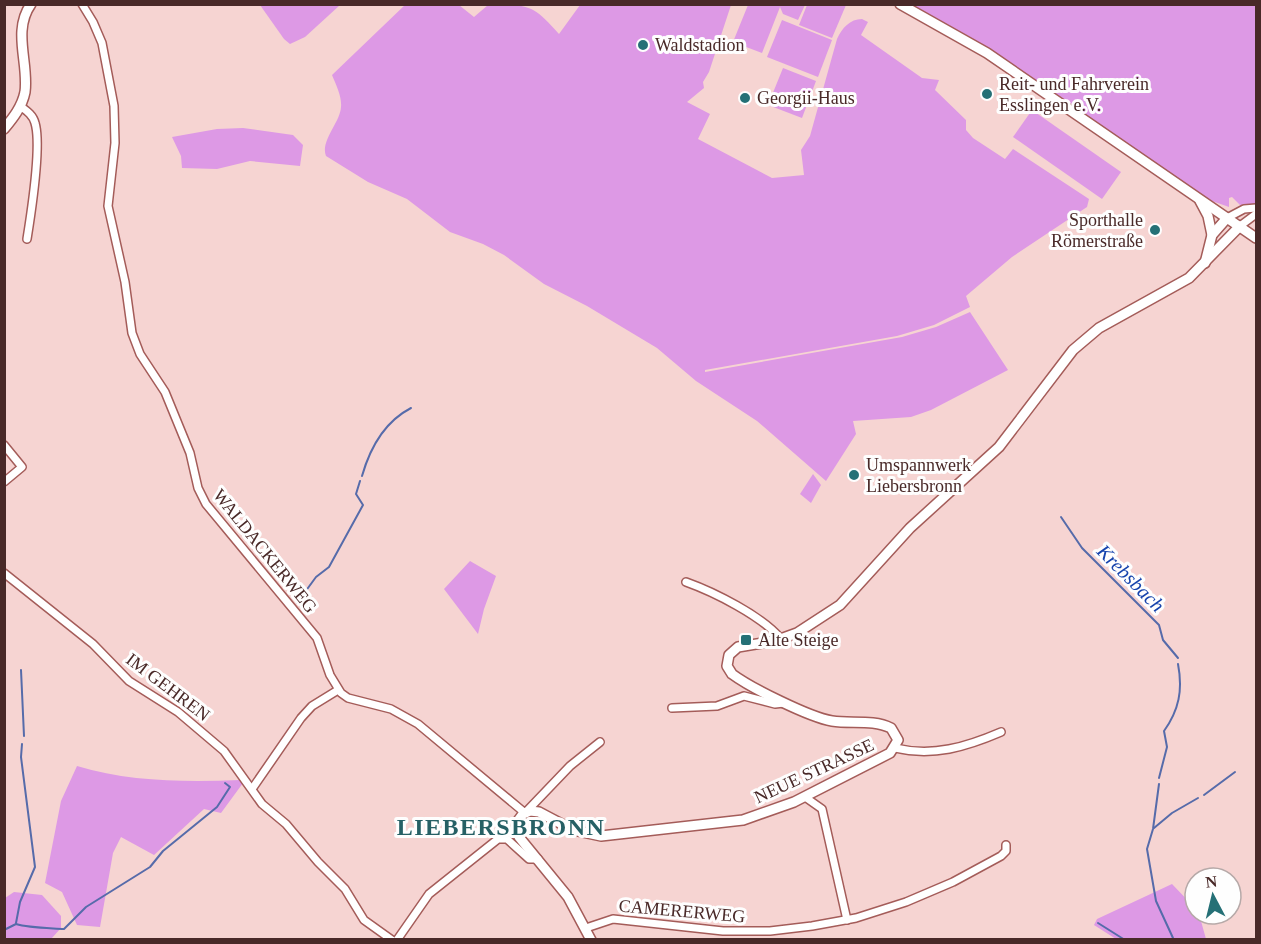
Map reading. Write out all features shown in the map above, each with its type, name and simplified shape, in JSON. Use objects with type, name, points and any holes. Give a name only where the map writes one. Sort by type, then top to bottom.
[{"type":"street","points":[[4,129],[20,106],[25,85],[22,23],[31,4]]},
{"type":"street","name":"WALDACKERWEG","points":[[82,4],[96,27],[102,43],[114,106],[115,143],[108,206],[125,282],[133,339],[165,392],[190,453],[200,496],[317,638],[338,690]]},
{"type":"street","points":[[900,4],[978,47],[1257,238]]},
{"type":"street","points":[[20,106],[33,117],[37,135],[27,239]]},
{"type":"street","points":[[1198,198],[1206,212],[1212,235]]},
{"type":"street","points":[[1205,263],[1212,235],[1227,218],[1244,209],[1257,208]]},
{"type":"street","points":[[1240,226],[1257,214]]},
{"type":"street","name":"NEUE STRASSE","points":[[525,813],[539,812],[578,831],[611,836],[743,819],[805,797],[880,758],[894,748],[897,736],[888,726],[830,721],[786,702],[734,676],[727,663],[729,655],[736,648],[781,639],[808,628],[847,599],[910,528],[999,447],[1060,364],[1086,338],[1181,283],[1205,263],[1240,226]]},
{"type":"street","points":[[4,444],[22,467],[4,482]]},
{"type":"street","name":"IM GEHREN","points":[[4,573],[93,644],[129,681],[178,712],[220,747],[233,760],[266,807],[286,824],[318,862],[345,889],[366,922],[386,939]]},
{"type":"street","points":[[686,582],[720,597],[773,630],[781,639]]},
{"type":"street","points":[[252,789],[301,718],[312,706],[338,690],[348,698],[391,709],[418,724],[525,813]]},
{"type":"street","points":[[672,708],[717,706],[744,696],[775,704],[786,702]]},
{"type":"street","points":[[894,748],[919,752],[945,750],[1001,732]]},
{"type":"street","points":[[591,939],[573,905],[517,832],[517,822],[570,766],[600,742]]},
{"type":"street","points":[[805,797],[822,809],[847,920]]},
{"type":"street","points":[[397,939],[429,894],[498,839],[507,839],[529,859],[538,859]]},
{"type":"street","name":"CAMERERWEG","points":[[586,928],[616,920],[695,929],[754,931],[802,928],[847,920],[906,902],[954,882],[1001,856],[1006,851],[1006,845]]},
{"type":"shaded area","points":[[406,4],[459,5],[474,17],[488,5],[521,6],[535,11],[559,34],[580,5],[731,5],[709,72],[703,82],[704,88],[687,102],[710,114],[698,139],[772,178],[804,175],[801,150],[810,136],[837,39],[847,25],[862,19],[868,22],[861,35],[922,78],[939,80],[935,90],[966,120],[966,130],[973,138],[1005,159],[1013,149],[1089,199],[1087,207],[1012,257],[966,296],[970,307],[934,325],[897,336],[705,370],[705,372],[902,337],[936,327],[970,312],[1008,370],[931,410],[911,417],[853,421],[856,434],[826,481],[757,421],[696,381],[657,348],[587,306],[544,284],[504,255],[483,244],[450,232],[407,199],[368,182],[326,156],[326,144],[341,107],[340,95],[332,75]]},
{"type":"shaded area","points":[[260,5],[340,5],[305,37],[290,44]]},
{"type":"shaded area","points":[[748,5],[805,5],[798,20],[783,14],[780,7],[762,53],[733,42]]},
{"type":"shaded area","points":[[807,5],[846,5],[832,38],[799,25]]},
{"type":"shaded area","points":[[910,5],[1256,5],[1256,204],[1240,205],[1232,197],[1229,198],[1229,207],[1212,201],[970,37]]},
{"type":"shaded area","points":[[782,20],[832,40],[818,77],[767,57]]},
{"type":"shaded area","points":[[783,68],[816,81],[802,118],[768,105]]},
{"type":"shaded area","points":[[1032,110],[1121,172],[1102,199],[1013,137]]},
{"type":"shaded area","points":[[243,128],[293,135],[303,145],[300,166],[250,161],[217,169],[182,168],[181,156],[172,137],[217,129]]},
{"type":"shaded area","points":[[813,474],[821,485],[811,503],[800,494]]},
{"type":"shaded area","points":[[470,561],[496,576],[478,634],[444,589]]},
{"type":"shaded area","points":[[77,766],[137,778],[178,781],[240,780],[243,783],[221,813],[204,809],[154,855],[121,837],[113,853],[100,927],[77,925],[62,892],[45,883],[61,801]]},
{"type":"shaded area","points":[[1172,884],[1183,895],[1183,926],[1202,926],[1206,939],[1116,939],[1094,925],[1097,919]]},
{"type":"shaded area","points":[[14,892],[42,895],[61,916],[61,928],[51,939],[5,939],[5,898]]},
{"type":"waterway","points":[[362,476],[379,437],[393,421],[411,408]]},
{"type":"waterway","points":[[297,603],[316,577],[329,567],[363,505],[356,494],[360,481]]},
{"type":"waterway","name":"Krebsbach","points":[[1061,517],[1082,548],[1159,625],[1163,640],[1178,658]]},
{"type":"waterway","name":"Krebsbach","points":[[1159,778],[1167,747],[1164,731],[1173,715],[1180,691],[1178,664]]},
{"type":"waterway","points":[[21,670],[24,736]]},
{"type":"waterway","points":[[16,923],[20,902],[35,867],[21,757],[22,744]]},
{"type":"waterway","points":[[1204,795],[1235,772]]},
{"type":"waterway","points":[[4,930],[16,924],[64,929],[86,907],[150,867],[163,851],[217,807],[230,787],[225,783]]},
{"type":"waterway","name":"Krebsbach","points":[[1159,784],[1153,829],[1147,849],[1156,901],[1173,938]]},
{"type":"waterway","points":[[1154,828],[1172,813],[1198,798]]},
{"type":"waterway","points":[[1098,923],[1125,940]]},
{"type":"place","name":"Waldstadion","points":[[643,45]]},
{"type":"place","name":"Reit- und Fahrverein Esslingen e.V.","points":[[987,94]]},
{"type":"place","name":"Georgii-Haus","points":[[745,98]]},
{"type":"place","name":"Sporthalle Römerstraße","points":[[1155,230]]},
{"type":"place","name":"Umspannwerk Liebersbronn","points":[[854,475]]},
{"type":"place","name":"Alte Steige","points":[[746,640]]},
{"type":"district","name":"LIEBERSBRONN","points":[[501,827]]}]
